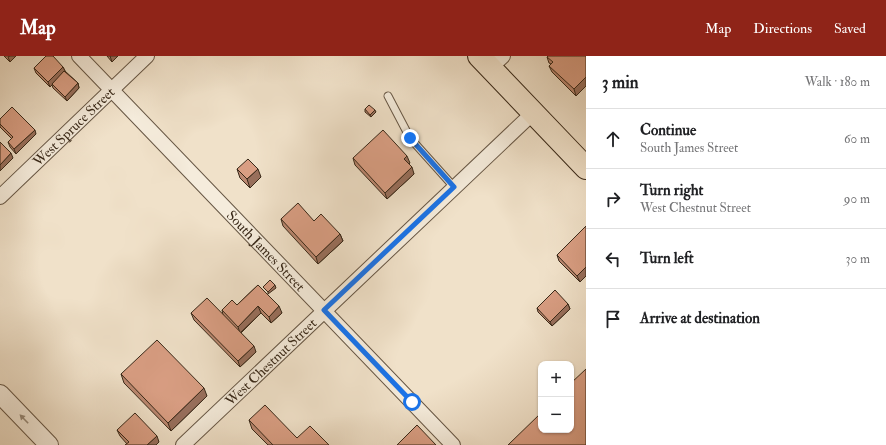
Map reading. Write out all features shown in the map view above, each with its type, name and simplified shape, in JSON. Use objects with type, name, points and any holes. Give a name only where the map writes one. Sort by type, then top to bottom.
[{"type":"main road","points":[[491,60],[532,112],[586,168]]},
{"type":"street","name":"South James Street","points":[[79,56],[453,445]]},
{"type":"street","name":"West Spruce Street","points":[[0,197],[147,56]]},
{"type":"street","name":"West Chestnut Street","points":[[183,445],[532,112]]},
{"type":"street","points":[[0,394],[49,445]]},
{"type":"lane","points":[[388,96],[410,138],[454,187]]},
{"type":"building","points":[[46,56],[53,56],[63,67],[48,82],[34,68]]},
{"type":"building","points":[[586,56],[586,77],[574,89],[549,66],[553,62],[547,57]]},
{"type":"building","points":[[64,71],[78,83],[65,97],[52,84]]},
{"type":"building","points":[[369,105],[375,110],[370,115],[365,109]]},
{"type":"building","points":[[12,107],[35,130],[14,149],[8,142],[13,137],[0,124],[0,119]]},
{"type":"building","points":[[383,130],[407,156],[404,159],[412,167],[385,193],[353,158]]},
{"type":"building","points":[[0,142],[11,153],[0,165]]},
{"type":"building","points":[[248,159],[258,169],[247,179],[237,169]]},
{"type":"building","points":[[298,203],[314,221],[321,214],[340,234],[316,257],[281,219]]},
{"type":"building","points":[[586,226],[586,267],[577,276],[557,255]]},
{"type":"building","points":[[270,280],[275,285],[268,292],[263,287]]},
{"type":"building","points":[[258,285],[279,306],[269,317],[258,306],[238,327],[222,310],[232,300],[237,305]]},
{"type":"building","points":[[555,290],[568,304],[550,322],[537,308]]},
{"type":"building","points":[[207,298],[254,346],[238,361],[191,313]]},
{"type":"building","points":[[157,340],[204,388],[168,423],[121,374]]},
{"type":"building","points":[[586,369],[586,445],[508,445],[538,416],[538,433],[574,433],[574,380]]},
{"type":"building","points":[[265,405],[297,438],[310,426],[329,445],[273,445],[249,420]]},
{"type":"building","points":[[135,413],[157,436],[147,445],[125,445],[129,442],[117,430]]},
{"type":"building","points":[[417,425],[436,445],[397,445]]},
{"type":"route","points":[[410,138],[454,187],[324,310],[412,402]]}]
